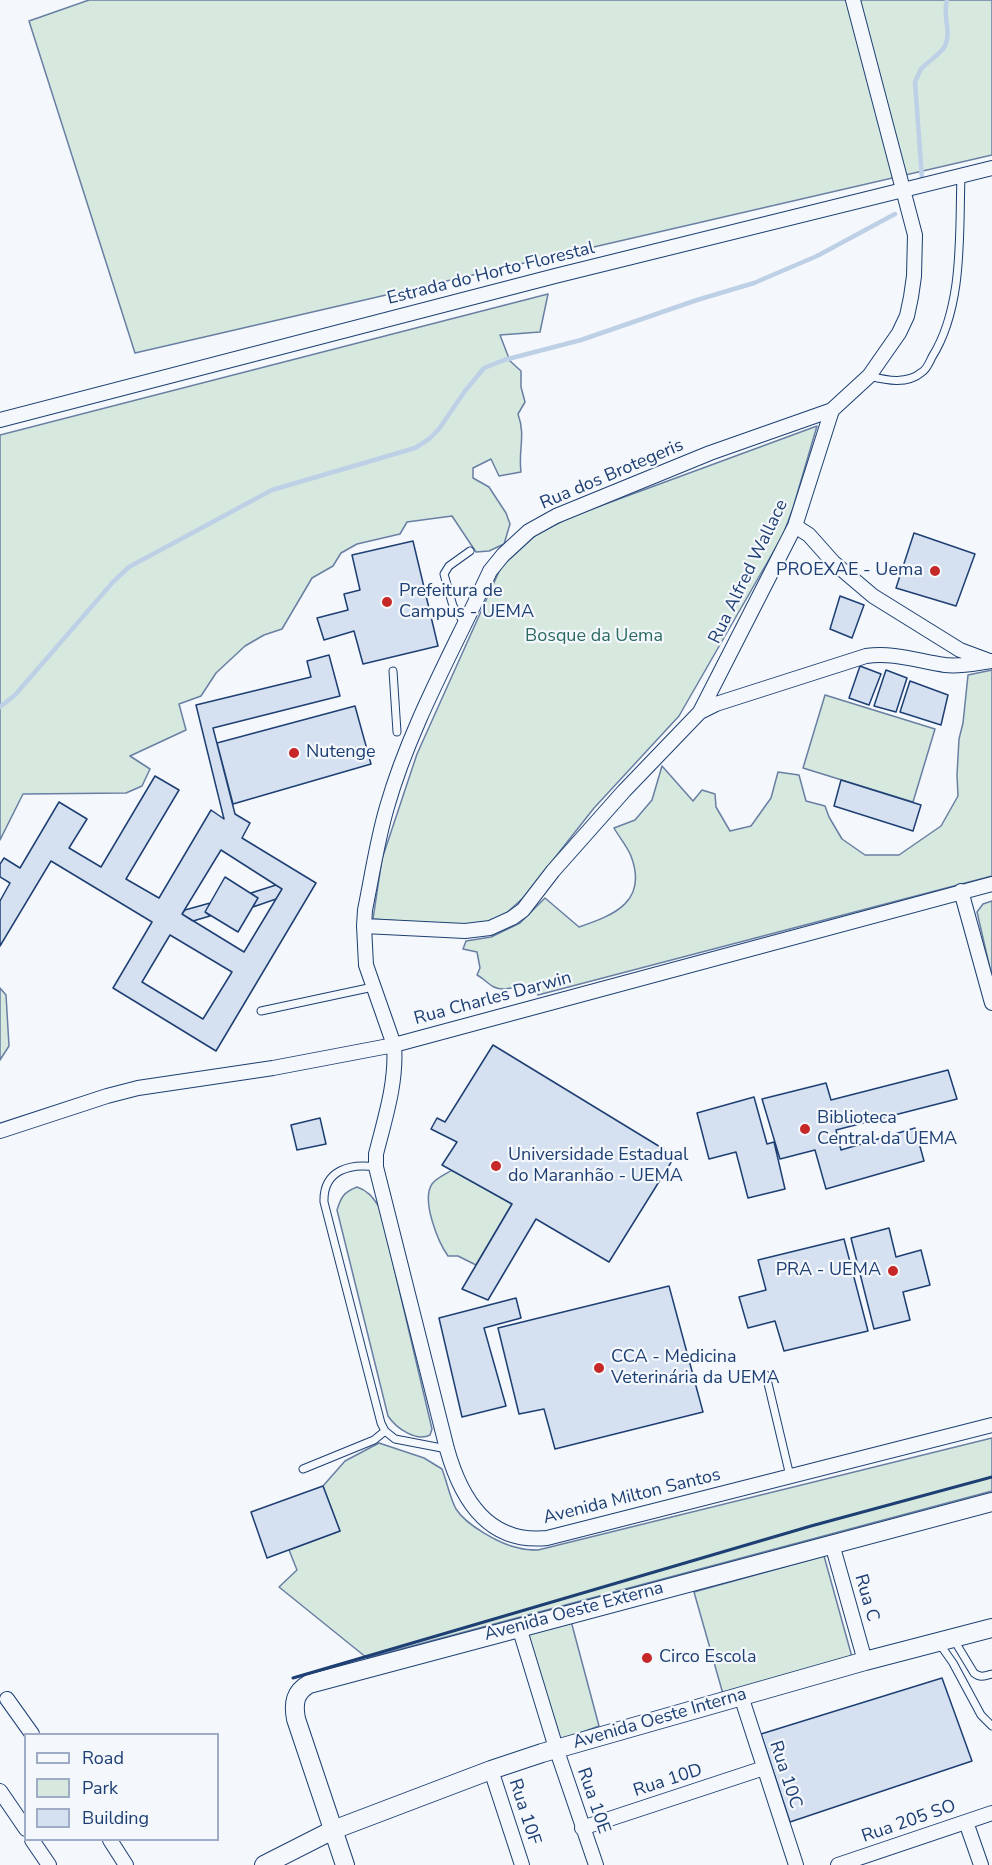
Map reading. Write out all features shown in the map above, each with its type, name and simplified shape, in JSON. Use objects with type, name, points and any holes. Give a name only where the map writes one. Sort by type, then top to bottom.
[{"type":"street","name":"Rua dos Brotegeris","points":[[394,1045],[366,964],[365,910],[376,851],[401,765],[430,697],[490,571],[515,543],[530,531],[577,507],[710,453],[832,410],[869,376],[899,333],[907,316],[914,276],[915,235],[853,0]]},
{"type":"street","name":"Estrada do Horto Florestal","points":[[0,420],[520,285],[992,168]]},
{"type":"street","name":"Rua Alfred Wallace","points":[[700,711],[795,526],[832,410]]},
{"type":"street","points":[[795,526],[809,535],[833,562],[873,596],[960,650],[992,661]]},
{"type":"street","points":[[364,926],[478,931],[498,926],[512,918],[523,910],[624,791],[700,711],[727,699],[866,656],[906,657],[960,666],[992,661]]},
{"type":"street","name":"Rua Charles Darwin","points":[[0,1131],[138,1088],[273,1068],[394,1045],[992,884]]},
{"type":"street","points":[[961,891],[992,1003]]},
{"type":"street","name":"Avenida Milton Santos","points":[[394,1045],[394,1074],[376,1154],[376,1167],[447,1449],[457,1480],[472,1505],[491,1523],[510,1535],[532,1539],[547,1538],[992,1425]]},
{"type":"street","name":"Avenida Oeste Externa","points":[[333,1830],[296,1719],[295,1705],[299,1691],[309,1684],[992,1502]]},
{"type":"street","name":"Rua C","points":[[832,1544],[865,1661]]},
{"type":"street","name":"Rua 10E","points":[[519,1627],[556,1748],[596,1865]]},
{"type":"street","name":"Avenida Oeste Interna","points":[[264,1865],[333,1830],[556,1748],[865,1661],[992,1628]]},
{"type":"street","name":"Rua 10C","points":[[741,1696],[796,1865]]},
{"type":"street","points":[[7,1699],[31,1733]]},
{"type":"street","name":"Rua 10D","points":[[582,1828],[764,1768]]},
{"type":"street","name":"Rua 10F","points":[[491,1770],[522,1865]]},
{"type":"street","points":[[0,1791],[24,1826]]},
{"type":"street","name":"Rua 205 SO","points":[[837,1865],[992,1813]]},
{"type":"street","points":[[966,1822],[981,1865]]},
{"type":"street","points":[[333,1830],[345,1865]]},
{"type":"street","points":[[34,1841],[49,1865]]},
{"type":"street","points":[[111,1841],[126,1865]]},
{"type":"lane","points":[[869,376],[889,381],[908,379],[923,372],[938,348],[953,306],[959,251],[961,175]]},
{"type":"lane","points":[[465,624],[453,606],[444,574],[449,566],[470,551]]},
{"type":"lane","points":[[393,671],[397,732]]},
{"type":"lane","points":[[261,1011],[373,987]]},
{"type":"lane","points":[[376,1167],[355,1165],[342,1170],[327,1185],[324,1202],[381,1423],[385,1431],[395,1438],[447,1449]]},
{"type":"lane","points":[[766,1375],[790,1476]]},
{"type":"lane","points":[[303,1469],[374,1440],[385,1431]]},
{"type":"lane","points":[[946,1640],[977,1676],[992,1674]]},
{"type":"lane","points":[[946,1640],[963,1681],[981,1714],[992,1726]]},
{"type":"lane","points":[[963,1681],[974,1673]]},
{"type":"green space","points":[[89,0],[992,0],[992,155],[135,353],[29,21]]},
{"type":"green space","points":[[548,294],[540,332],[500,335],[510,361],[521,371],[521,387],[525,402],[518,414],[522,436],[521,472],[499,476],[491,459],[473,468],[473,478],[489,487],[506,513],[510,524],[504,544],[489,551],[476,552],[452,516],[407,522],[400,534],[357,544],[341,553],[333,566],[312,578],[282,629],[264,635],[245,646],[216,673],[201,696],[179,704],[186,730],[130,756],[150,769],[142,786],[126,793],[23,794],[0,840],[0,435]]},
{"type":"green space","name":"Bosque da Uema","points":[[817,426],[783,535],[679,716],[594,808],[523,898],[502,917],[478,927],[373,919],[382,859],[417,754],[501,567],[536,535],[570,517]]},
{"type":"green space","points":[[992,670],[992,876],[538,995],[535,985],[499,989],[477,975],[480,968],[477,952],[463,949],[466,941],[491,937],[520,923],[545,898],[579,927],[605,917],[625,904],[632,895],[635,871],[631,856],[614,828],[635,820],[652,800],[662,766],[693,801],[702,790],[715,794],[716,807],[730,831],[751,826],[771,798],[778,772],[799,775],[806,801],[825,806],[842,839],[865,855],[899,855],[941,826],[958,796],[959,739],[968,675]]},
{"type":"green space","points":[[825,695],[935,729],[913,802],[803,768]]},
{"type":"green space","points":[[992,901],[992,977],[977,912],[983,904]]},
{"type":"green space","points":[[0,988],[6,995],[9,1046],[0,1060]]},
{"type":"green space","points":[[452,1170],[512,1204],[476,1265],[458,1256],[448,1256],[432,1221],[428,1200],[429,1191],[434,1182]]},
{"type":"green space","points":[[357,1187],[368,1193],[380,1208],[432,1429],[430,1435],[425,1437],[407,1433],[388,1416],[337,1210],[344,1195]]},
{"type":"green space","points":[[992,1438],[992,1491],[367,1658],[279,1587],[297,1570],[289,1550],[340,1531],[323,1486],[345,1461],[379,1443],[424,1458],[442,1469],[456,1509],[476,1528],[512,1546],[526,1550],[538,1550]]},
{"type":"green space","points":[[824,1556],[852,1657],[723,1694],[694,1592]]},
{"type":"green space","points":[[571,1621],[599,1726],[558,1741],[527,1633]]},
{"type":"building","name":"PROEXAE - Uema","points":[[914,533],[975,554],[956,606],[896,588]]},
{"type":"building","name":"Prefeitura de Campus - UEMA","points":[[413,541],[438,646],[363,664],[354,631],[324,640],[317,618],[348,610],[344,594],[360,590],[352,555]]},
{"type":"building","points":[[840,596],[864,605],[852,638],[830,629]]},
{"type":"building","points":[[329,655],[340,696],[213,728],[235,814],[250,823],[242,838],[316,883],[216,1051],[113,988],[152,922],[51,861],[0,946],[0,901],[10,883],[0,877],[0,864],[4,858],[20,868],[59,802],[87,819],[69,848],[101,867],[155,776],[179,790],[126,879],[159,898],[211,810],[224,819],[196,705],[311,677],[307,661]],"holes":[[[221,850],[282,889],[244,952],[182,914]],[[170,935],[232,972],[203,1019],[142,982]]]},
{"type":"building","points":[[860,666],[881,674],[869,705],[849,698]]},
{"type":"building","points":[[886,670],[907,678],[896,712],[874,706]]},
{"type":"building","points":[[910,681],[948,695],[941,725],[900,712]]},
{"type":"building","name":"Nutenge","points":[[355,706],[371,764],[233,804],[217,743]]},
{"type":"building","points":[[841,780],[921,805],[913,831],[834,806]]},
{"type":"building","points":[[225,877],[258,898],[238,932],[205,912]]},
{"type":"building","points":[[276,885],[282,889],[276,899],[253,907],[258,898],[251,893]]},
{"type":"building","points":[[210,903],[205,912],[210,916],[193,921],[182,914],[185,910]]},
{"type":"building","points":[[493,1045],[675,1156],[609,1262],[536,1219],[488,1300],[462,1289],[512,1204],[442,1165],[457,1142],[431,1129],[437,1118],[445,1122]]},
{"type":"building","name":"Biblioteca Central da UEMA","points":[[948,1070],[957,1099],[836,1130],[841,1150],[915,1128],[924,1161],[826,1189],[815,1150],[780,1159],[762,1099],[826,1083],[831,1100]]},
{"type":"building","points":[[754,1097],[767,1144],[774,1142],[785,1189],[748,1198],[736,1152],[709,1159],[697,1113]]},
{"type":"building","points":[[320,1118],[326,1144],[297,1150],[291,1125]]},
{"type":"building","name":"PRA - UEMA","points":[[889,1228],[896,1257],[921,1250],[930,1285],[903,1292],[910,1320],[874,1329],[851,1238]]},
{"type":"building","points":[[844,1239],[868,1331],[784,1351],[775,1321],[748,1328],[739,1297],[766,1290],[758,1260]]},
{"type":"building","name":"CCA - Medicina Veterinária da UEMA","points":[[669,1286],[703,1412],[555,1449],[544,1409],[519,1414],[498,1328]]},
{"type":"building","points":[[516,1298],[521,1318],[484,1328],[506,1406],[462,1417],[439,1318]]},
{"type":"building","points":[[323,1486],[340,1531],[267,1558],[251,1512]]},
{"type":"building","points":[[942,1678],[972,1761],[790,1822],[761,1734]]},
{"type":"waterway","points":[[922,179],[915,82],[921,69],[945,46],[948,35],[947,0]]},
{"type":"waterway","points":[[0,707],[15,695],[113,582],[129,567],[272,490],[415,448],[439,429],[484,368],[504,360],[581,340],[754,283],[817,256],[895,214]]},
{"type":"wall","points":[[293,1678],[811,1526],[992,1477]]},
{"type":"place","name":"PROEXAE - Uema","points":[[935,571]]},
{"type":"place","name":"Prefeitura de Campus - UEMA","points":[[387,602]]},
{"type":"place","name":"Nutenge","points":[[294,753]]},
{"type":"place","name":"Biblioteca Central da UEMA","points":[[805,1129]]},
{"type":"place","name":"Universidade Estadual do Maranhão - UEMA","points":[[496,1166]]},
{"type":"place","name":"PRA - UEMA","points":[[893,1271]]},
{"type":"place","name":"CCA - Medicina Veterinária da UEMA","points":[[599,1368]]},
{"type":"place","name":"Circo Escola","points":[[647,1658]]}]
